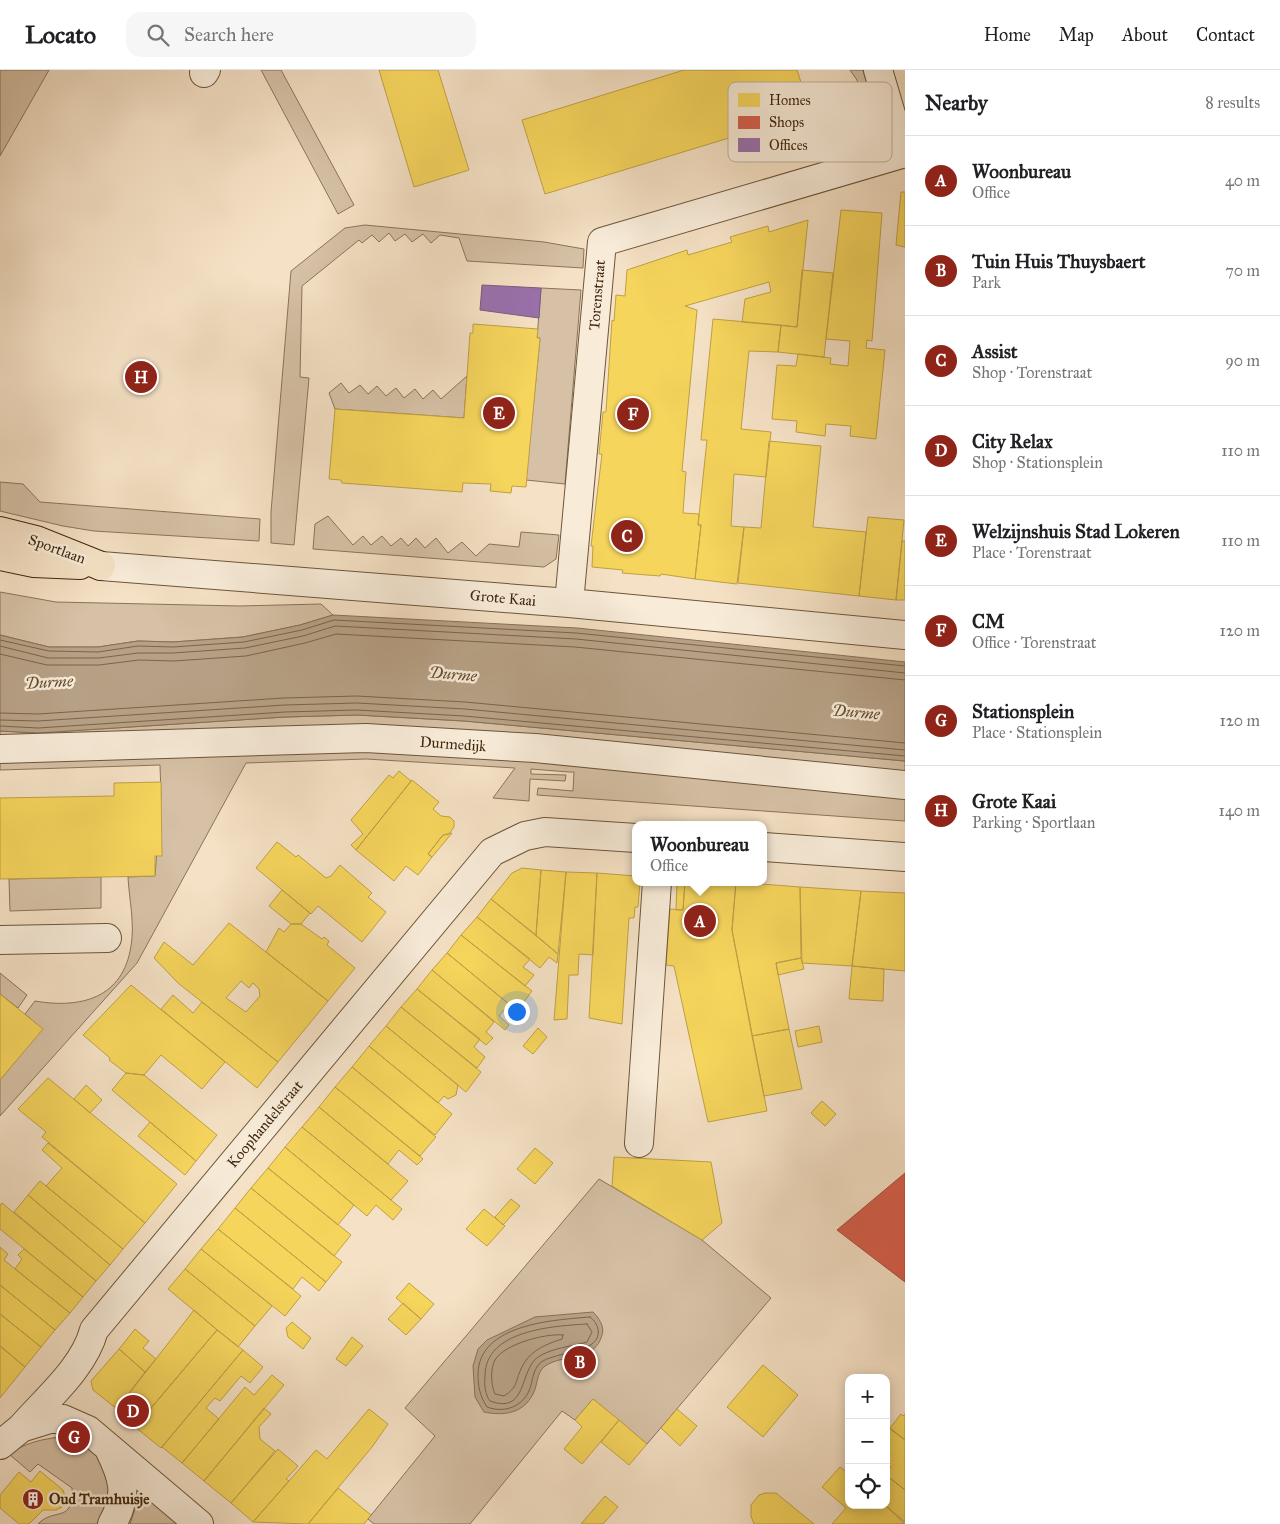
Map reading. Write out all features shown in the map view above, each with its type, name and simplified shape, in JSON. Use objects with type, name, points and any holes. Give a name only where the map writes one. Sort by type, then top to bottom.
[{"type":"main road","name":"Sportlaan","points":[[0,531],[36,540],[101,566]]},
{"type":"main road","name":"Sportlaan","points":[[0,556],[34,563],[101,566]]},
{"type":"street","points":[[878,70],[882,82]]},
{"type":"street","points":[[892,115],[904,153]]},
{"type":"street","name":"Torenstraat","points":[[892,157],[904,153]]},
{"type":"street","name":"Torenstraat","points":[[569,603],[602,242],[873,162]]},
{"type":"street","name":"Grote Kaai","points":[[101,566],[569,603],[905,635]]},
{"type":"street","name":"Durmedijk","points":[[0,749],[366,738],[535,748],[905,785]]},
{"type":"street","name":"Koophandelstraat","points":[[10,1436],[68,1375],[90,1347],[94,1330],[492,852],[525,836],[545,832],[632,838]]},
{"type":"street","points":[[767,847],[905,857]]},
{"type":"street","points":[[639,1144],[657,886]]},
{"type":"street","points":[[0,940],[107,938]]},
{"type":"street","points":[[10,1436],[50,1419],[63,1419],[88,1430],[199,1524]]},
{"type":"street","points":[[107,1445],[120,1472],[123,1493],[120,1506],[112,1524]]},
{"type":"shaded area","points":[[0,70],[49,70],[0,156]]},
{"type":"shaded area","points":[[261,70],[281,70],[354,205],[338,214]]},
{"type":"shaded area","points":[[850,70],[863,70],[866,82],[858,82]]},
{"type":"shaded area","points":[[365,225],[544,242],[584,249],[583,268],[467,261],[459,238],[440,235],[431,243],[423,234],[412,242],[405,234],[395,241],[389,233],[379,242],[372,235],[362,243],[359,240],[302,286],[300,377],[309,378],[294,545],[271,543],[271,512],[291,271],[345,228]]},
{"type":"shaded area","points":[[541,288],[581,290],[565,484],[526,480],[540,338],[537,338]]},
{"type":"shaded area","points":[[467,376],[464,418],[335,409],[329,393],[341,383],[349,393],[360,385],[368,394],[377,386],[386,396],[396,388],[404,398],[415,389],[423,399],[433,390],[441,399]]},
{"type":"shaded area","points":[[0,482],[23,484],[40,502],[260,519],[259,541],[94,531],[63,526],[0,511]]},
{"type":"shaded area","points":[[328,516],[353,545],[363,536],[371,545],[382,536],[391,546],[401,538],[408,546],[416,538],[425,548],[436,538],[448,553],[462,542],[476,556],[489,544],[519,547],[521,532],[559,535],[556,559],[544,567],[313,549],[315,524]]},
{"type":"shaded area","points":[[0,592],[56,602],[240,606],[321,604],[333,615],[300,625],[243,637],[173,642],[138,641],[98,647],[49,647],[0,635]]},
{"type":"shaded area","points":[[357,715],[464,721],[905,761],[905,821],[537,795],[538,788],[573,791],[574,772],[531,769],[531,774],[566,775],[565,781],[530,779],[529,801],[493,798],[515,768],[366,759],[246,763],[137,963],[0,1116],[0,1080],[42,1029],[25,1014],[35,1001],[68,1003],[83,1001],[97,996],[119,978],[126,964],[132,938],[128,877],[155,876],[161,796],[160,765],[0,770],[0,731],[38,733],[285,717]]},
{"type":"shaded area","points":[[101,877],[101,908],[10,911],[9,879]]},
{"type":"shaded area","points":[[0,973],[27,995],[18,1008],[0,994]]},
{"type":"shaded area","points":[[599,1179],[702,1240],[771,1298],[647,1444],[593,1399],[575,1420],[562,1411],[470,1524],[374,1524],[368,1519],[435,1436],[405,1408]]},
{"type":"shaded area","points":[[61,1437],[72,1439],[90,1448],[104,1462],[108,1470],[112,1491],[100,1524],[38,1524],[50,1516],[66,1511],[72,1499],[72,1488],[38,1464],[30,1472],[9,1454],[34,1442]]},
{"type":"shaded area","points":[[141,1491],[185,1524],[130,1524]]},
{"type":"water","name":"Durme","points":[[333,615],[577,628],[905,662],[905,761],[464,721],[357,715],[285,717],[38,733],[0,731],[0,635],[49,647],[98,647],[138,641],[173,642],[243,637],[300,625]]},
{"type":"water","points":[[593,1312],[601,1323],[603,1332],[598,1344],[593,1349],[578,1356],[561,1359],[545,1366],[540,1372],[535,1390],[529,1401],[518,1410],[498,1414],[484,1412],[475,1397],[473,1366],[478,1349],[487,1340],[535,1317]]},
{"type":"building: Homes","points":[[379,70],[438,70],[469,170],[414,187]]},
{"type":"building: Homes","points":[[684,70],[797,70],[801,82],[728,82],[728,138],[545,194],[522,120]]},
{"type":"building: Homes","points":[[901,192],[905,192],[905,247],[896,245]]},
{"type":"building: Homes","points":[[841,210],[882,213],[872,341],[867,340],[866,348],[885,350],[876,439],[850,436],[851,426],[826,424],[825,436],[796,432],[797,421],[772,419],[777,365],[796,366],[798,354],[831,358],[830,364],[848,366],[850,341],[826,339]]},
{"type":"building: Homes","points":[[808,220],[797,327],[742,322],[745,299],[771,292],[769,282],[685,306],[697,310],[682,471],[686,472],[683,513],[699,514],[698,525],[701,525],[695,579],[661,574],[660,576],[622,573],[623,570],[592,567],[593,546],[591,546],[602,454],[599,454],[603,412],[606,412],[612,320],[614,321],[616,295],[625,296],[627,270],[687,250],[688,255],[732,242],[730,237],[768,226],[769,232]]},
{"type":"building: Homes","points":[[802,270],[833,273],[824,357],[778,352],[781,325],[797,327]]},
{"type":"building: Homes","points":[[713,319],[781,325],[778,352],[749,351],[741,429],[771,432],[766,477],[734,474],[731,526],[744,527],[737,584],[695,579],[701,525],[698,525],[707,440],[701,440]]},
{"type":"building: Homes","points":[[473,324],[538,329],[537,338],[540,338],[526,487],[512,486],[511,493],[490,491],[491,484],[463,483],[462,492],[342,483],[341,480],[329,479],[335,409],[464,418],[470,333],[473,333]]},
{"type":"building: Homes","points":[[769,441],[821,446],[813,527],[866,532],[859,596],[738,583],[744,527],[761,528]]},
{"type":"building: Homes","points":[[868,517],[904,520],[896,600],[859,596]]},
{"type":"building: Homes","points":[[902,541],[905,541],[905,600],[896,600]]},
{"type":"building: Homes","points":[[399,771],[411,781],[356,850],[351,845],[363,834],[351,820],[389,775],[393,778]]},
{"type":"building: Homes","points":[[412,780],[439,802],[433,809],[441,816],[450,817],[454,821],[454,827],[449,834],[443,835],[428,854],[432,857],[418,875],[406,866],[394,881],[356,850]]},
{"type":"building: Homes","points":[[161,782],[162,856],[155,856],[155,876],[0,879],[0,798],[114,796],[114,783]]},
{"type":"building: Homes","points":[[452,833],[432,857],[428,854],[443,835]]},
{"type":"building: Homes","points":[[277,842],[296,857],[298,855],[326,878],[331,876],[340,865],[372,893],[368,897],[386,912],[362,942],[318,906],[311,914],[256,868]]},
{"type":"building: Homes","points":[[522,868],[541,870],[536,935],[491,899],[512,873]]},
{"type":"building: Homes","points":[[541,870],[566,872],[558,954],[536,935]]},
{"type":"building: Homes","points":[[566,872],[597,873],[593,955],[579,954],[578,975],[569,975],[567,1019],[554,1020]]},
{"type":"building: Homes","points":[[597,873],[632,876],[632,886],[640,886],[638,907],[635,907],[634,918],[629,918],[622,1024],[589,1018]]},
{"type":"building: Homes","points":[[767,884],[800,887],[801,958],[776,963],[789,1029],[752,1036],[732,930],[736,886],[767,886]]},
{"type":"building: Homes","points":[[677,886],[685,886],[683,910],[676,910]]},
{"type":"building: Homes","points":[[685,886],[736,886],[732,930],[767,1111],[708,1122],[674,966],[666,965],[670,909],[683,910]]},
{"type":"building: Homes","points":[[800,887],[861,891],[852,966],[802,963]]},
{"type":"building: Homes","points":[[282,890],[310,913],[301,924],[291,924],[269,906]]},
{"type":"building: Homes","points":[[861,891],[905,893],[905,971],[852,966]]},
{"type":"building: Homes","points":[[491,899],[558,954],[557,963],[549,957],[540,968],[477,917]]},
{"type":"building: Homes","points":[[477,917],[530,959],[523,967],[534,975],[525,986],[461,935]]},
{"type":"building: Homes","points":[[229,923],[328,1001],[278,1062],[178,983],[154,958],[164,942],[193,965]],"holes":[[[241,981],[249,988],[253,983],[259,989],[260,996],[246,1012],[226,998]]]},
{"type":"building: Homes","points":[[291,924],[301,924],[322,939],[324,937],[329,941],[327,945],[355,968],[328,1001],[266,952],[279,928],[284,932]]},
{"type":"building: Homes","points":[[461,935],[532,991],[517,1011],[447,953]]},
{"type":"building: Homes","points":[[447,953],[509,1004],[499,1016],[509,1025],[505,1030],[432,970]]},
{"type":"building: Homes","points":[[801,958],[804,969],[778,975],[776,963]]},
{"type":"building: Homes","points":[[852,966],[884,969],[883,1001],[849,999]]},
{"type":"building: Homes","points":[[432,970],[494,1022],[486,1032],[493,1038],[486,1045],[417,989]]},
{"type":"building: Homes","points":[[131,985],[225,1062],[202,1089],[161,1055],[144,1075],[126,1073],[109,1060],[110,1058],[83,1035]]},
{"type":"building: Homes","points":[[417,989],[480,1039],[474,1047],[485,1057],[477,1068],[401,1007]]},
{"type":"building: Homes","points":[[0,994],[43,1029],[0,1080]]},
{"type":"building: Homes","points":[[173,995],[193,1013],[202,1002],[278,1062],[257,1088],[161,1009]]},
{"type":"building: Homes","points":[[401,1007],[481,1072],[466,1092],[386,1026]]},
{"type":"building: Homes","points":[[386,1026],[458,1085],[456,1095],[448,1099],[444,1096],[438,1103],[369,1046]]},
{"type":"building: Homes","points":[[819,1026],[822,1042],[798,1047],[795,1031]]},
{"type":"building: Homes","points":[[538,1028],[547,1037],[533,1054],[523,1046]]},
{"type":"building: Homes","points":[[789,1029],[802,1089],[764,1096],[752,1036]]},
{"type":"building: Homes","points":[[369,1046],[452,1114],[435,1135],[352,1067]]},
{"type":"building: Homes","points":[[352,1067],[436,1137],[420,1156],[335,1087]]},
{"type":"building: Homes","points":[[126,1073],[144,1075],[217,1135],[196,1161],[112,1090]]},
{"type":"building: Homes","points":[[48,1078],[177,1184],[145,1223],[42,1137],[46,1132],[18,1109]]},
{"type":"building: Homes","points":[[86,1085],[102,1100],[90,1113],[74,1099]]},
{"type":"building: Homes","points":[[335,1087],[423,1159],[417,1165],[399,1150],[388,1164],[319,1107]]},
{"type":"building: Homes","points":[[822,1101],[836,1114],[825,1126],[811,1113]]},
{"type":"building: Homes","points":[[319,1107],[408,1181],[391,1200],[302,1127]]},
{"type":"building: Homes","points":[[150,1122],[196,1161],[185,1175],[138,1136]]},
{"type":"building: Homes","points":[[302,1127],[402,1209],[393,1220],[376,1205],[367,1216],[285,1147]]},
{"type":"building: Homes","points":[[48,1143],[145,1223],[123,1249],[46,1186],[62,1168],[42,1150]]},
{"type":"building: Homes","points":[[285,1147],[354,1205],[338,1225],[268,1168]]},
{"type":"building: Homes","points":[[535,1148],[553,1163],[535,1184],[517,1169]]},
{"type":"building: Homes","points":[[614,1157],[711,1162],[722,1223],[702,1240],[612,1186]]},
{"type":"building: Homes","points":[[268,1168],[351,1235],[334,1256],[251,1188]]},
{"type":"building: Homes","points":[[40,1181],[123,1249],[110,1265],[28,1195]]},
{"type":"building: Homes","points":[[251,1188],[342,1262],[326,1282],[235,1208]]},
{"type":"building: Homes","points":[[28,1195],[110,1265],[96,1281],[14,1212]]},
{"type":"building: Homes","points":[[511,1199],[520,1206],[503,1225],[495,1217]]},
{"type":"building: Homes","points":[[2,1203],[96,1281],[83,1297],[0,1229],[0,1205]]},
{"type":"building: Homes","points":[[235,1208],[326,1282],[319,1291],[302,1277],[293,1289],[218,1229]]},
{"type":"building: Homes","points":[[484,1209],[505,1226],[487,1246],[466,1229]]},
{"type":"building: Homes","points":[[218,1229],[301,1296],[285,1316],[201,1249]]},
{"type":"building: Homes","points":[[0,1247],[8,1254],[4,1260],[70,1313],[55,1330],[0,1285]]},
{"type":"building: Homes","points":[[24,1249],[83,1297],[70,1313],[15,1269],[22,1259],[18,1255]]},
{"type":"building: Homes","points":[[201,1249],[272,1306],[255,1326],[185,1269]]},
{"type":"building: Homes","points":[[185,1269],[255,1326],[238,1347],[168,1289]]},
{"type":"building: Homes","points":[[409,1283],[434,1304],[421,1319],[396,1298]]},
{"type":"building: Homes","points":[[0,1285],[55,1330],[41,1347],[0,1314]]},
{"type":"building: Homes","points":[[403,1303],[421,1319],[406,1335],[388,1319]]},
{"type":"building: Homes","points":[[194,1310],[217,1330],[136,1426],[117,1409]]},
{"type":"building: Homes","points":[[0,1314],[41,1347],[25,1367],[0,1346]]},
{"type":"building: Homes","points":[[292,1322],[311,1338],[303,1349],[288,1337],[286,1328]]},
{"type":"building: Homes","points":[[135,1329],[149,1341],[143,1348],[156,1359],[145,1372],[119,1349]]},
{"type":"building: Homes","points":[[217,1330],[243,1350],[161,1448],[135,1427]]},
{"type":"building: Homes","points":[[352,1337],[363,1346],[346,1366],[336,1359]]},
{"type":"building: Homes","points":[[0,1346],[25,1367],[0,1398]]},
{"type":"building: Homes","points":[[119,1349],[145,1372],[117,1409],[93,1390],[91,1381]]},
{"type":"building: Homes","points":[[243,1350],[263,1367],[250,1383],[241,1376],[220,1401],[215,1398],[206,1408],[219,1419],[182,1463],[162,1447]]},
{"type":"building: Homes","points":[[763,1365],[798,1395],[763,1437],[727,1407]]},
{"type":"building: Homes","points":[[272,1375],[284,1385],[204,1481],[182,1463],[245,1387],[254,1395]]},
{"type":"building: Homes","points":[[593,1399],[619,1420],[582,1464],[564,1449],[582,1427],[575,1420]]},
{"type":"building: Homes","points":[[264,1408],[271,1414],[259,1427],[260,1439],[275,1451],[231,1503],[204,1481]]},
{"type":"building: Homes","points":[[369,1409],[388,1424],[372,1447],[308,1524],[253,1522],[316,1450],[327,1459]]},
{"type":"building: Homes","points":[[677,1409],[697,1426],[680,1446],[661,1428]]},
{"type":"building: Homes","points":[[901,1414],[903,1416],[905,1414],[905,1440],[890,1428]]},
{"type":"building: Homes","points":[[619,1420],[647,1444],[629,1465],[601,1442]]},
{"type":"building: Homes","points":[[890,1429],[905,1440],[905,1490],[890,1478]]},
{"type":"building: Homes","points":[[278,1449],[298,1466],[286,1479],[289,1481],[253,1522],[231,1503]]},
{"type":"building: Homes","points":[[840,1467],[845,1471],[845,1507],[822,1487]]},
{"type":"building: Homes","name":"Oud Tramhuisje","points":[[40,1471],[63,1490],[66,1500],[62,1507],[56,1510],[43,1510],[29,1524],[19,1524],[0,1508],[0,1495],[19,1472],[31,1482]]},
{"type":"building: Homes","points":[[890,1478],[905,1490],[905,1522],[890,1509]]},
{"type":"building: Homes","points":[[338,1488],[371,1515],[364,1524],[308,1524]]},
{"type":"building: Homes","points":[[776,1493],[814,1524],[754,1524],[751,1516],[751,1505],[759,1495]]},
{"type":"building: Homes","points":[[605,1496],[618,1507],[603,1524],[581,1524]]},
{"type":"building: Homes","points":[[845,1509],[889,1509],[905,1524],[832,1524]]},
{"type":"building: Shops","points":[[905,1173],[905,1282],[837,1230]]},
{"type":"building: Offices","points":[[482,285],[541,288],[539,318],[480,310]]},
{"type":"place","name":"Grote Kaai","points":[[141,377]]},
{"type":"place","name":"Welzijnshuis Stad Lokeren","points":[[499,413]]},
{"type":"place","name":"CM","points":[[633,414]]},
{"type":"place","name":"Assist","points":[[627,536]]},
{"type":"place","name":"Woonbureau","points":[[700,921]]},
{"type":"place","name":"Tuin Huis Thuysbaert","points":[[580,1362]]},
{"type":"place","name":"City Relax","points":[[133,1411]]},
{"type":"place","name":"Stationsplein","points":[[74,1437]]},
{"type":"place","name":"Oud Tramhuisje","points":[[33,1499]]}]
